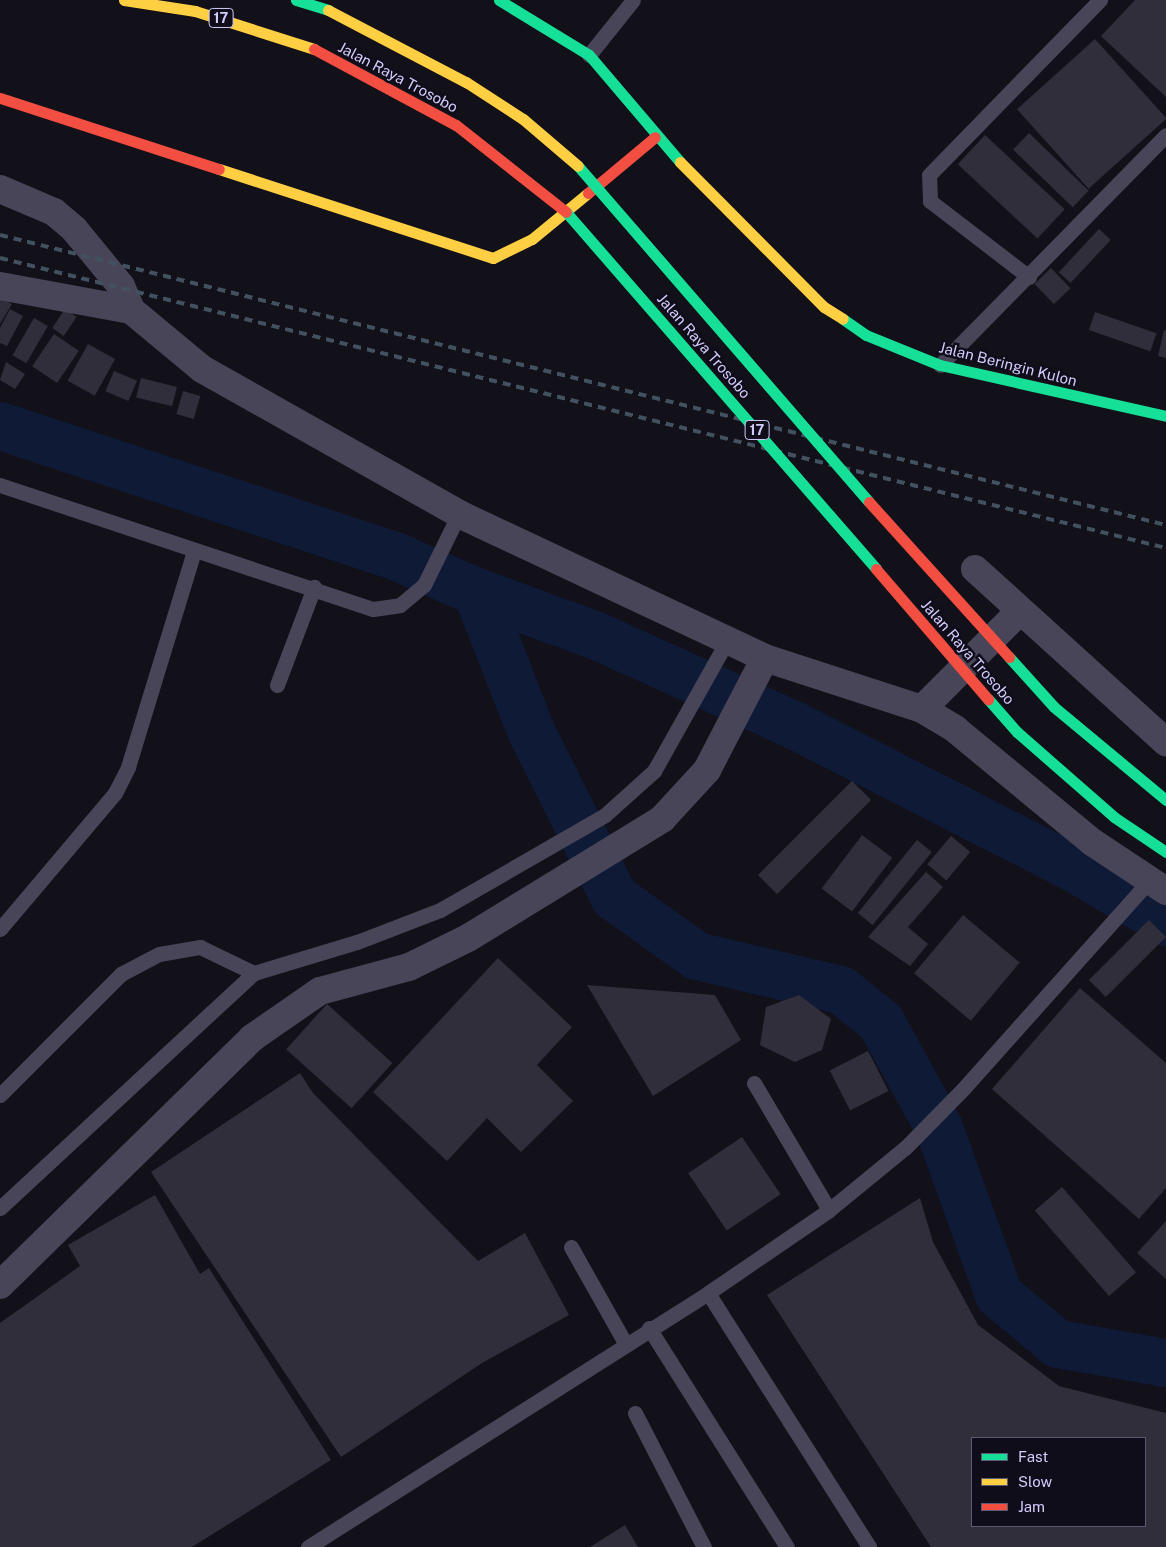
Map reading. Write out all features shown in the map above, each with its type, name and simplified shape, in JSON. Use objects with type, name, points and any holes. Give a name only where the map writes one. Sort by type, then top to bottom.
[{"type":"main road","name":"Jalan Raya Trosobo","points":[[124,0],[195,10],[314,49],[456,126],[567,213],[1018,732],[1114,817],[1166,852]]},
{"type":"main road","name":"Jalan Raya Trosobo","points":[[296,0],[328,10],[466,82],[523,118],[592,177],[847,478],[1054,707],[1166,800]]},
{"type":"main road","name":"Jalan Beringin Kulon","points":[[499,0],[589,55],[655,137],[824,308],[866,335],[940,365],[1166,416]]},
{"type":"main road","points":[[0,98],[493,258],[532,239],[655,137]]},
{"type":"street","points":[[0,189],[54,212],[74,230],[116,279],[131,310],[202,369],[457,521],[728,639],[765,658],[922,710],[955,729],[1150,890]]},
{"type":"street","points":[[0,286],[131,310]]},
{"type":"street","points":[[975,569],[1166,742]]},
{"type":"street","points":[[922,710],[1020,611]]},
{"type":"street","points":[[0,1285],[252,1038],[320,991],[409,967],[558,885],[662,819],[707,770],[765,658]]},
{"type":"lane","points":[[589,55],[633,0]]},
{"type":"lane","points":[[1029,277],[930,202],[929,175],[1100,0]]},
{"type":"lane","points":[[940,365],[1029,277],[1166,135]]},
{"type":"lane","points":[[0,485],[194,551],[314,587],[373,609],[400,605],[424,585],[457,521]]},
{"type":"lane","points":[[0,930],[115,793],[128,767],[194,551]]},
{"type":"lane","points":[[277,685],[314,587]]},
{"type":"lane","points":[[0,1208],[254,973],[357,942],[440,910],[605,815],[654,771],[728,639]]},
{"type":"lane","points":[[308,1547],[649,1328],[708,1293],[828,1210],[906,1147],[963,1089],[1124,909],[1150,890]]},
{"type":"lane","points":[[0,1095],[121,974],[159,954],[200,947],[254,973]]},
{"type":"lane","points":[[754,1083],[828,1210]]},
{"type":"lane","points":[[571,1247],[626,1343]]},
{"type":"lane","points":[[708,1293],[869,1547]]},
{"type":"lane","points":[[649,1328],[787,1547]]},
{"type":"lane","points":[[635,1413],[704,1547]]},
{"type":"building","points":[[1135,0],[1166,0],[1166,97],[1101,36]]},
{"type":"building","points":[[1095,39],[1166,119],[1089,189],[1017,109]]},
{"type":"building","points":[[1029,133],[1089,191],[1073,207],[1013,150]]},
{"type":"building","points":[[985,135],[1065,209],[1037,239],[958,164]]},
{"type":"building","points":[[1099,229],[1111,240],[1070,283],[1059,272]]},
{"type":"building","points":[[1051,268],[1070,288],[1054,304],[1034,284]]},
{"type":"building","points":[[0,297],[12,304],[0,324]]},
{"type":"building","points":[[10,309],[23,316],[7,346],[0,343],[0,328]]},
{"type":"building","points":[[65,309],[77,317],[64,336],[52,328]]},
{"type":"building","points":[[1095,312],[1156,333],[1150,351],[1089,330]]},
{"type":"building","points":[[34,318],[48,326],[26,363],[12,355]]},
{"type":"building","points":[[1164,330],[1166,331],[1166,358],[1158,356]]},
{"type":"building","points":[[54,334],[79,351],[57,383],[32,366]]},
{"type":"building","points":[[88,344],[115,359],[95,396],[68,381]]},
{"type":"building","points":[[6,362],[25,374],[15,389],[0,380]]},
{"type":"building","points":[[114,371],[137,381],[128,401],[105,391]]},
{"type":"building","points":[[141,378],[177,387],[172,406],[136,397]]},
{"type":"building","points":[[183,391],[200,396],[194,419],[176,414]]},
{"type":"building","points":[[852,781],[871,800],[777,894],[758,875]]},
{"type":"building","points":[[862,835],[892,858],[852,911],[822,889]]},
{"type":"building","points":[[951,836],[970,852],[946,880],[927,864]]},
{"type":"building","points":[[917,840],[932,852],[873,925],[858,913]]},
{"type":"building","points":[[926,872],[943,887],[908,927],[928,944],[910,966],[868,937]]},
{"type":"building","points":[[963,915],[1020,963],[971,1021],[914,973]]},
{"type":"building","points":[[1149,920],[1166,937],[1106,997],[1089,980]]},
{"type":"building","points":[[498,958],[572,1027],[537,1065],[573,1101],[521,1152],[487,1118],[447,1161],[373,1092]]},
{"type":"building","points":[[587,985],[715,995],[741,1040],[653,1096]]},
{"type":"building","points":[[1080,988],[1166,1063],[1166,1188],[1139,1219],[992,1089]]},
{"type":"building","points":[[799,995],[831,1019],[822,1050],[795,1062],[760,1045],[766,1007]]},
{"type":"building","points":[[327,1004],[392,1063],[352,1108],[286,1049]]},
{"type":"building","points":[[868,1051],[888,1091],[850,1111],[830,1071]]},
{"type":"building","points":[[300,1073],[313,1093],[478,1261],[525,1233],[569,1315],[482,1363],[341,1457],[151,1172]]},
{"type":"building","points":[[742,1137],[781,1194],[727,1231],[688,1173]]},
{"type":"building","points":[[1062,1187],[1136,1272],[1109,1296],[1035,1211]]},
{"type":"building","points":[[155,1195],[200,1274],[209,1268],[331,1460],[192,1547],[0,1547],[0,1323],[80,1266],[68,1245]]},
{"type":"building","points":[[920,1198],[933,1242],[978,1325],[1059,1386],[1166,1413],[1166,1547],[931,1547],[767,1295]]},
{"type":"building","points":[[1166,1221],[1166,1279],[1137,1253]]},
{"type":"building","points":[[625,1525],[638,1547],[590,1547]]},
{"type":"waterway","points":[[0,426],[395,556],[477,592],[531,731],[614,897],[697,956],[841,990],[881,1022],[939,1128],[999,1295],[1058,1344],[1166,1363]]},
{"type":"waterway","points":[[477,592],[599,637],[796,726],[1077,870],[1166,922]]},
{"type":"railway","points":[[0,235],[1166,525]]},
{"type":"railway","points":[[0,258],[1166,548]]},
{"type":"traffic: fast","points":[[296,0],[328,10]]},
{"type":"traffic: fast","points":[[499,0],[589,55],[680,162]]},
{"type":"traffic: fast","points":[[578,166],[869,502]]},
{"type":"traffic: fast","points":[[566,212],[876,569]]},
{"type":"traffic: fast","points":[[843,319],[866,335],[940,365],[1166,416]]},
{"type":"traffic: fast","points":[[1009,657],[1054,707],[1166,800]]},
{"type":"traffic: fast","points":[[988,699],[1017,732],[1114,817],[1166,852]]},
{"type":"traffic: slow","points":[[124,0],[195,11],[314,49]]},
{"type":"traffic: slow","points":[[328,10],[466,82],[523,119],[578,166]]},
{"type":"traffic: slow","points":[[680,162],[824,307],[843,319]]},
{"type":"traffic: slow","points":[[219,169],[493,258],[532,239],[588,193]]},
{"type":"traffic: jam","points":[[314,49],[456,125],[566,212]]},
{"type":"traffic: jam","points":[[0,98],[219,169]]},
{"type":"traffic: jam","points":[[588,193],[655,137]]},
{"type":"traffic: jam","points":[[869,502],[1009,657]]},
{"type":"traffic: jam","points":[[876,569],[988,699]]}]
